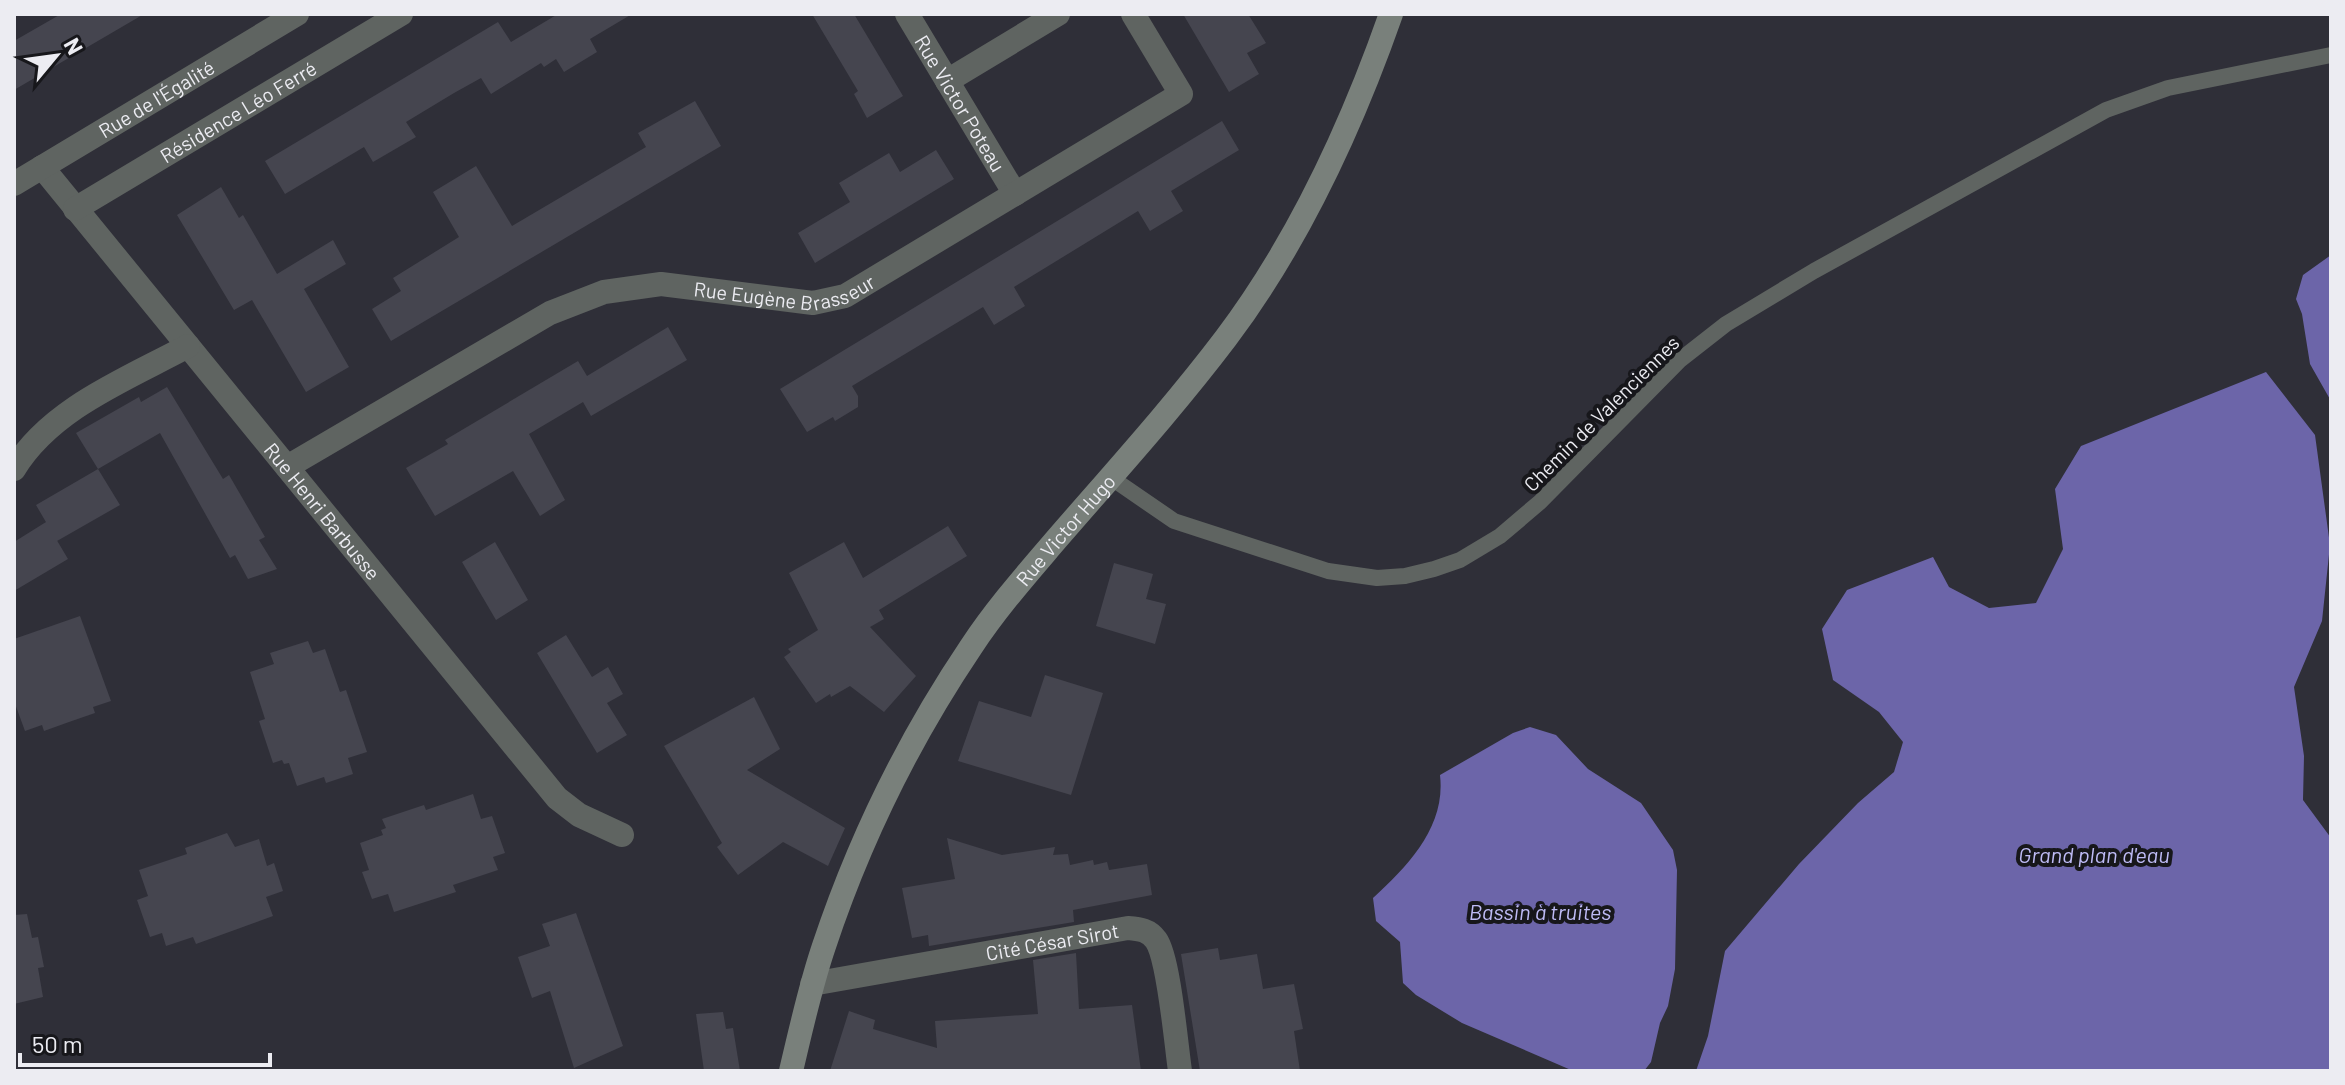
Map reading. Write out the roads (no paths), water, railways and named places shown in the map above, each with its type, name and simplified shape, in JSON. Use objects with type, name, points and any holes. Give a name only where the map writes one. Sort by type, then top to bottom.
[{"type":"street","name":"Rue de l'Égalité","points":[[14,184],[297,14]]},
{"type":"street","name":"Résidence Léo Ferré","points":[[75,209],[401,14]]},
{"type":"street","name":"Rue Victor Poteau","points":[[907,14],[1015,194]]},
{"type":"street","points":[[947,81],[1058,14]]},
{"type":"street","name":"Rue Eugène Brasseur","points":[[287,467],[550,313],[584,298],[625,287],[661,284],[813,303],[825,303],[845,296],[1181,94],[1133,14]]},
{"type":"street","name":"Rue Victor Hugo","points":[[791,1071],[812,984],[836,911],[868,834],[933,707],[990,619],[1217,350],[1265,282],[1336,151],[1391,14]]},
{"type":"street","name":"Rue Henri Barbusse","points":[[42,167],[557,798],[579,815],[622,835]]},
{"type":"street","points":[[14,469],[26,449],[56,422],[188,346]]},
{"type":"street","name":"Cité César Sirot","points":[[812,984],[1128,928],[1140,929],[1150,934],[1163,953],[1180,1071]]},
{"type":"lane","name":"Chemin de Valenciennes","points":[[1110,477],[1174,521],[1328,571],[1377,578],[1405,576],[1460,560],[1500,536],[1540,502],[1691,351],[1726,324],[1814,271],[2106,110],[2193,82],[2331,55]]},
{"type":"water","points":[[2331,255],[2331,401],[2310,364],[2302,314],[2296,299],[2303,275]]},
{"type":"water","name":"Grand plan d'eau","points":[[2266,372],[2315,435],[2330,545],[2322,621],[2294,687],[2304,756],[2303,800],[2331,838],[2331,1071],[1696,1071],[1708,1036],[1725,951],[1799,864],[1858,803],[1894,772],[1903,742],[1879,712],[1833,680],[1822,629],[1847,590],[1933,557],[1949,587],[1989,608],[2036,603],[2063,549],[2055,489],[2081,446]]},
{"type":"water","name":"Bassin à truites","points":[[1530,727],[1556,735],[1588,769],[1641,803],[1673,850],[1677,870],[1675,969],[1668,1006],[1660,1023],[1651,1062],[1644,1071],[1571,1070],[1462,1023],[1416,995],[1403,983],[1400,942],[1376,921],[1373,898],[1412,858],[1431,828],[1440,794],[1440,775],[1513,733]]}]
